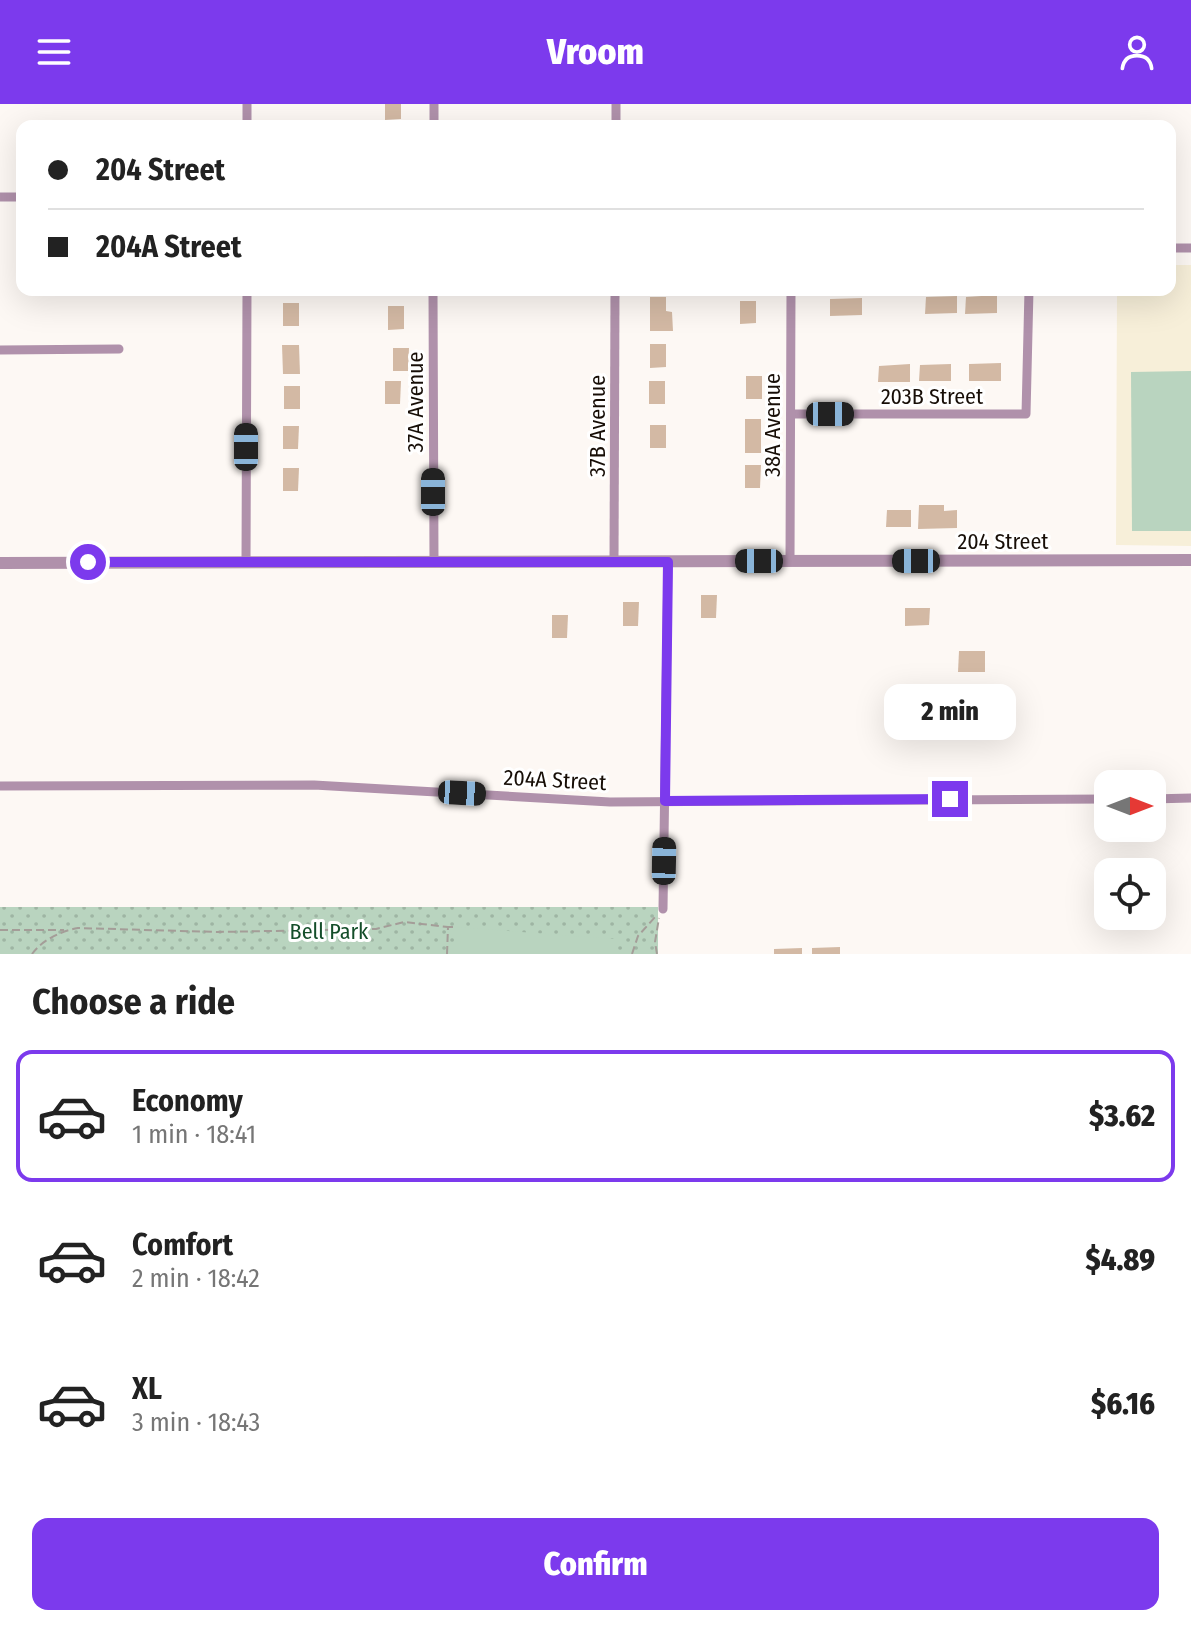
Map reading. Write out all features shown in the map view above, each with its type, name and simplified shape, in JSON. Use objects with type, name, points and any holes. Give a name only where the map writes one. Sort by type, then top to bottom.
[{"type":"street","points":[[246,563],[247,296]]},
{"type":"street","name":"37A Avenue","points":[[433,296],[434,562]]},
{"type":"street","name":"37B Avenue","points":[[614,562],[615,296]]},
{"type":"street","name":"38A Avenue","points":[[790,561],[791,296]]},
{"type":"street","name":"203B Street","points":[[791,414],[1026,414],[1029,296]]},
{"type":"street","points":[[0,350],[119,349]]},
{"type":"street","name":"204 Street","points":[[0,563],[1191,560]]},
{"type":"street","points":[[663,909],[668,562]]},
{"type":"street","name":"204A Street","points":[[0,786],[314,785],[610,802],[1094,799]]},
{"type":"street","points":[[1166,799],[1191,798]]},
{"type":"path","points":[[632,954],[638,936],[663,909]]},
{"type":"path","points":[[657,954],[656,922],[663,909]]},
{"type":"path","points":[[0,930],[313,931],[376,929],[404,922],[456,927]]},
{"type":"path","points":[[447,954],[448,927]]},
{"type":"path","points":[[32,954],[37,947],[65,930]]},
{"type":"shaded area","points":[[1176,265],[1191,265],[1191,546],[1116,545],[1117,296],[1176,296]]},
{"type":"green space","points":[[1191,371],[1191,531],[1132,531],[1131,372]]},
{"type":"green space","name":"Bell Park","points":[[0,907],[658,907],[658,954],[0,954]]},
{"type":"green space","points":[[456,927],[614,939],[614,954],[456,954]]},
{"type":"building","points":[[385,104],[401,104],[401,119],[385,120]]},
{"type":"building","points":[[957,296],[957,313],[925,314],[926,297]]},
{"type":"building","points":[[997,296],[997,313],[965,314],[966,297]]},
{"type":"building","points":[[650,297],[666,297],[666,311],[672,312],[673,331],[650,331]]},
{"type":"building","points":[[862,298],[862,315],[830,316],[830,299]]},
{"type":"building","points":[[740,301],[756,301],[756,323],[740,324]]},
{"type":"building","points":[[283,303],[299,303],[299,326],[283,326]]},
{"type":"building","points":[[388,306],[404,306],[404,329],[388,330]]},
{"type":"building","points":[[650,344],[666,344],[666,367],[650,368]]},
{"type":"building","points":[[282,345],[299,345],[300,374],[283,374]]},
{"type":"building","points":[[393,348],[409,348],[408,371],[393,371]]},
{"type":"building","points":[[1001,363],[1001,381],[969,381],[969,364]]},
{"type":"building","points":[[910,364],[910,382],[878,382],[879,366]]},
{"type":"building","points":[[951,364],[951,381],[919,381],[920,365]]},
{"type":"building","points":[[746,376],[762,376],[762,399],[746,399]]},
{"type":"building","points":[[385,381],[401,381],[400,404],[385,404]]},
{"type":"building","points":[[649,381],[665,381],[665,404],[649,404]]},
{"type":"building","points":[[284,386],[300,386],[300,409],[284,409]]},
{"type":"building","points":[[745,419],[761,419],[761,453],[745,453]]},
{"type":"building","points":[[650,425],[666,425],[666,448],[650,448]]},
{"type":"building","points":[[283,426],[299,426],[298,449],[283,449]]},
{"type":"building","points":[[745,465],[761,465],[760,488],[745,488]]},
{"type":"building","points":[[283,468],[299,468],[298,491],[283,491]]},
{"type":"building","points":[[919,505],[944,505],[944,511],[957,510],[957,528],[918,529]]},
{"type":"building","points":[[887,510],[911,510],[911,527],[886,527]]},
{"type":"building","points":[[701,595],[717,595],[716,618],[701,618]]},
{"type":"building","points":[[623,602],[639,602],[638,626],[623,626]]},
{"type":"building","points":[[905,608],[930,608],[929,625],[905,626]]},
{"type":"building","points":[[552,615],[568,615],[567,638],[552,638]]},
{"type":"building","points":[[959,651],[985,651],[985,672],[958,672]]},
{"type":"building","points":[[840,947],[840,954],[812,954],[812,948]]},
{"type":"building","points":[[802,948],[802,954],[774,954],[774,949]]},
{"type":"route","points":[[88,562],[668,562],[665,801],[950,799]]}]
